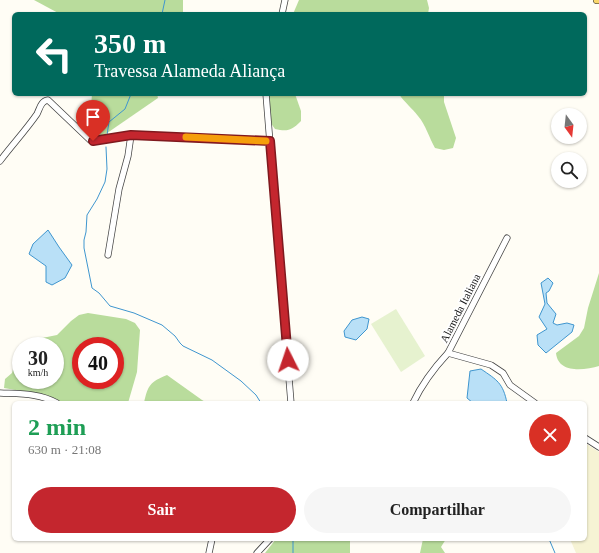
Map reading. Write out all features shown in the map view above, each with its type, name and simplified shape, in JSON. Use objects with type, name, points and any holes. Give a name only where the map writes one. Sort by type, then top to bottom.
[{"type":"street","points":[[282,12],[285,0]]},
{"type":"street","points":[[266,96],[291,401]]},
{"type":"street","points":[[0,160],[33,119],[40,106],[48,100],[90,140],[95,141],[131,135],[270,141]]},
{"type":"street","points":[[108,255],[119,189],[128,156],[131,135]]},
{"type":"street","name":"Alameda Italiana","points":[[414,401],[436,366],[448,353],[507,238]]},
{"type":"street","points":[[448,353],[491,365],[503,373],[510,385],[532,401]]},
{"type":"street","points":[[0,392],[32,394],[53,401]]},
{"type":"street","points":[[587,439],[599,447]]},
{"type":"street","points":[[210,553],[212,541]]},
{"type":"street","points":[[257,553],[268,541]]},
{"type":"shaded area","points":[[587,444],[599,452],[599,553],[576,553],[571,541],[587,541]]},
{"type":"green space","points":[[34,0],[183,0],[183,12],[56,12]]},
{"type":"green space","points":[[299,0],[427,0],[429,8],[428,12],[294,12]]},
{"type":"green space","points":[[92,96],[158,96],[158,98],[97,140],[89,130]]},
{"type":"green space","points":[[269,96],[296,96],[301,111],[301,121],[290,130],[275,129],[270,122]]},
{"type":"green space","points":[[400,96],[444,96],[444,102],[456,138],[453,148],[444,150],[435,148],[421,120]]},
{"type":"green space","points":[[599,273],[599,366],[587,369],[573,369],[562,364],[558,360],[556,353],[579,336],[584,328],[588,308]]},
{"type":"green space","points":[[396,309],[425,356],[401,372],[371,324]]},
{"type":"green space","points":[[88,313],[126,319],[135,323],[140,330],[137,372],[129,401],[56,401],[43,395],[4,388],[5,379],[12,373],[12,389],[64,389],[64,337],[47,337],[57,335],[79,315]]},
{"type":"green space","points":[[167,375],[204,401],[145,401],[149,388],[153,382]]},
{"type":"green space","points":[[274,541],[350,541],[350,553],[265,553]]},
{"type":"green space","points":[[423,541],[445,541],[441,547],[445,553],[420,553]]},
{"type":"water","points":[[48,230],[72,265],[65,278],[52,285],[46,282],[46,266],[29,254],[33,244]]},
{"type":"water","points":[[548,278],[553,283],[549,291],[546,293],[547,303],[556,314],[553,323],[557,325],[567,323],[574,325],[572,332],[546,353],[538,345],[537,335],[547,329],[539,317],[545,304],[541,283]]},
{"type":"water","points":[[362,317],[369,319],[367,329],[356,340],[345,337],[344,331],[352,320]]},
{"type":"water","points":[[481,369],[491,376],[501,386],[506,401],[471,401],[467,398],[470,371]]},
{"type":"waterway","points":[[162,12],[165,0]]},
{"type":"waterway","points":[[107,135],[109,122],[125,109],[130,96]]},
{"type":"waterway","points":[[106,147],[107,169],[105,182],[87,215],[84,240],[84,248],[92,288],[99,293],[110,306],[134,313],[162,325],[175,336],[183,346],[212,360],[241,381],[256,395],[260,401]]},
{"type":"waterway","points":[[293,541],[293,553]]},
{"type":"waterway","points":[[550,541],[555,553]]},
{"type":"slow traffic","points":[[186,137],[266,141]]},
{"type":"route","points":[[93,141],[131,135],[270,141],[288,360]]}]
